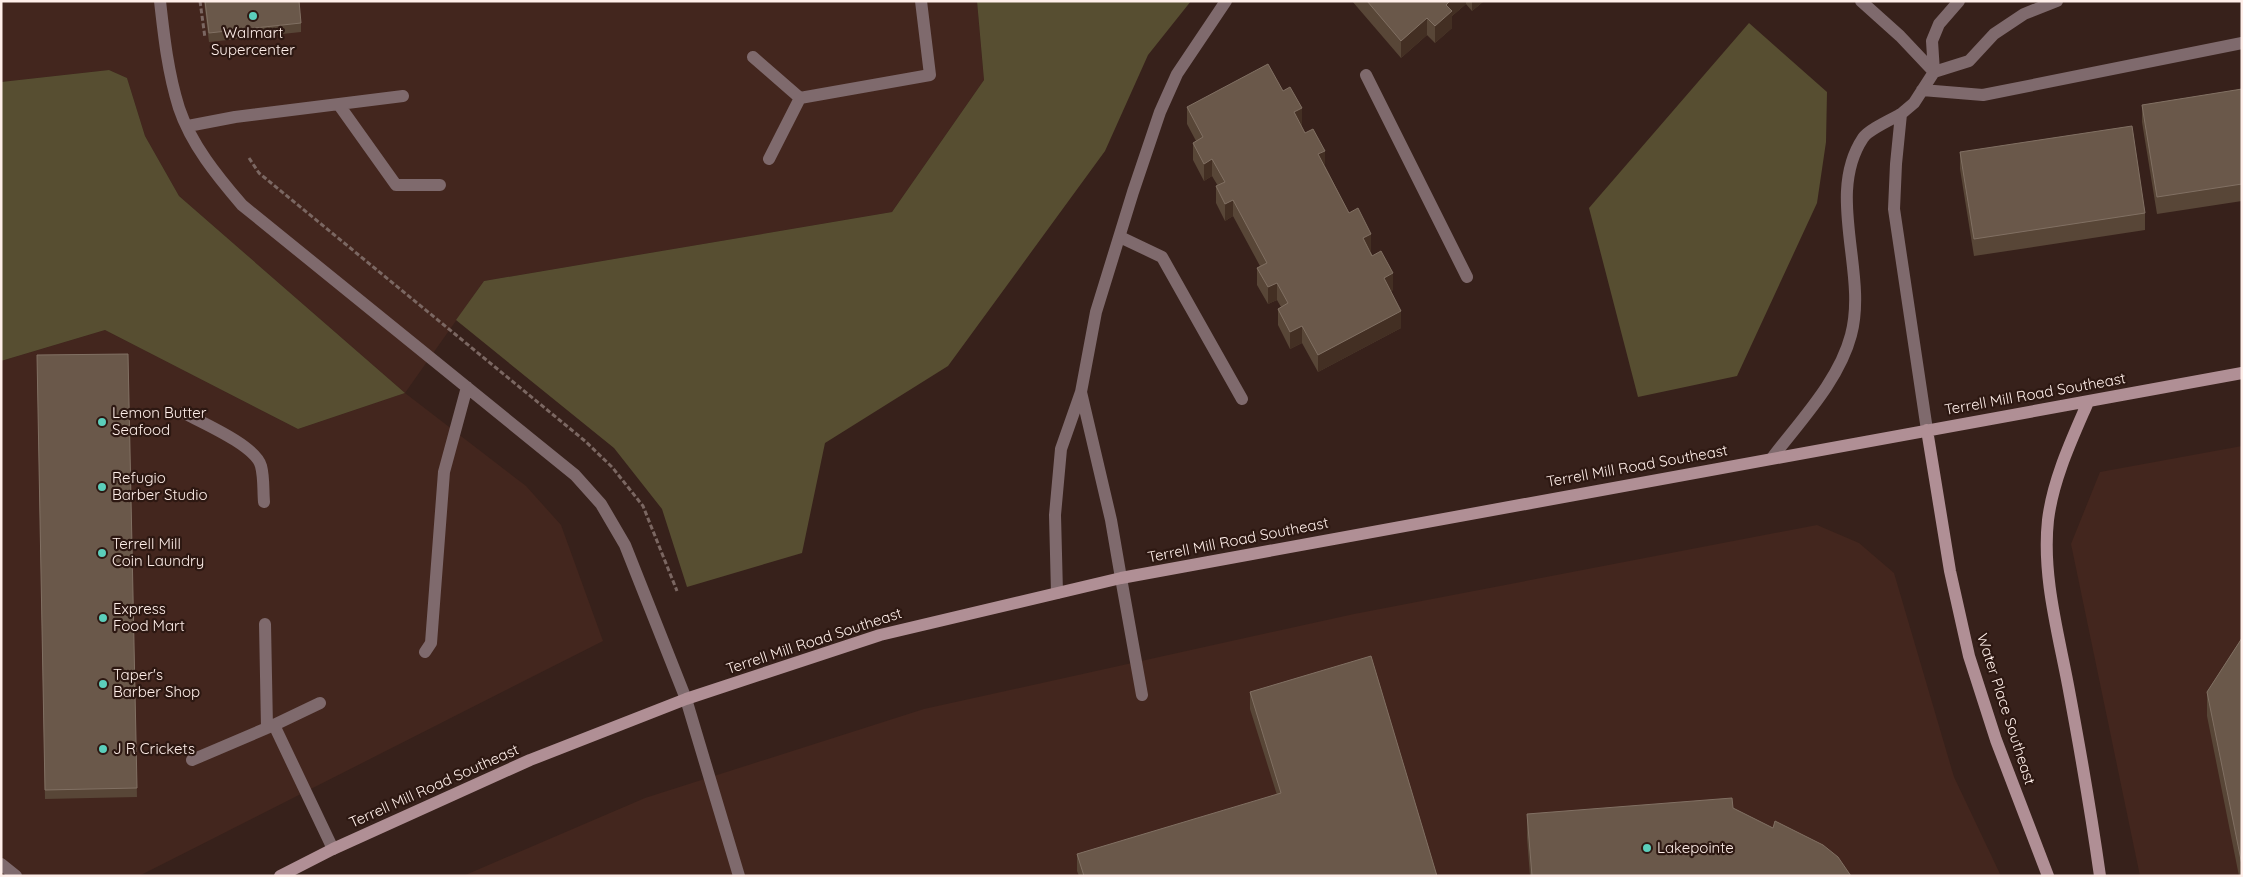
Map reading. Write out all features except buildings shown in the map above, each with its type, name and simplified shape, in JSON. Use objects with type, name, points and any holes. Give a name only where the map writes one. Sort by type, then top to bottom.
[{"type":"main road","name":"Terrell Mill Road Southeast","points":[[280,876],[299,871],[333,849],[530,760],[686,699],[880,635],[1121,578],[2242,373]]},
{"type":"main road","points":[[2088,402],[2069,446],[2054,493],[2048,519],[2047,547],[2054,610],[2087,788],[2100,876]]},
{"type":"main road","name":"Water Place Southeast","points":[[1927,430],[1950,571],[1969,656],[1996,740],[2048,876]]},
{"type":"street","points":[[160,1],[168,63],[179,109],[196,143],[216,174],[242,204],[575,475],[601,504],[625,546],[686,699],[738,876]]},
{"type":"street","points":[[800,98],[930,75],[921,1]]},
{"type":"street","points":[[1057,593],[1055,514],[1061,448],[1081,392],[1096,312],[1133,192],[1167,96],[1177,74],[1226,1]]},
{"type":"street","points":[[1861,1],[1900,36],[1934,72]]},
{"type":"street","points":[[1772,458],[1832,376],[1845,354],[1855,316],[1855,290],[1848,219],[1848,172],[1864,136],[1901,114],[1914,103],[1934,72],[1932,41],[1939,24],[1959,1]]},
{"type":"street","points":[[1934,72],[1969,61],[1994,34],[2024,14],[2057,1]]},
{"type":"street","points":[[1922,90],[1982,95],[2242,43]]},
{"type":"street","points":[[753,57],[800,98]]},
{"type":"street","points":[[1366,75],[1467,277]]},
{"type":"street","points":[[188,126],[234,117],[403,96]]},
{"type":"street","points":[[769,159],[800,98]]},
{"type":"street","points":[[339,105],[396,186],[440,185]]},
{"type":"street","points":[[1901,114],[1894,209],[1927,430]]},
{"type":"street","points":[[1120,237],[1162,257],[1242,399]]},
{"type":"street","points":[[425,652],[431,643],[444,472],[467,387]]},
{"type":"street","points":[[1081,392],[1111,520],[1142,695]]},
{"type":"street","points":[[184,413],[244,447],[256,456],[261,466],[264,502]]},
{"type":"street","points":[[265,624],[270,726],[333,849]]},
{"type":"street","points":[[192,760],[320,703]]},
{"type":"street","points":[[1,864],[16,876]]},
{"type":"path","points":[[200,1],[205,38]]},
{"type":"shaded area","points":[[1,1],[977,1],[984,80],[892,212],[484,281],[405,393],[179,196],[145,136],[127,78],[109,70],[1,82]]},
{"type":"shaded area","points":[[977,1],[1191,1],[1148,55],[1105,151],[948,366],[825,443],[802,553],[687,587],[662,509],[614,448],[456,320],[484,281],[892,212],[984,80]]},
{"type":"shaded area","points":[[1749,23],[1827,92],[1826,142],[1817,203],[1737,376],[1638,397],[1589,208]]},
{"type":"shaded area","points":[[109,70],[127,78],[145,136],[179,196],[405,393],[298,429],[105,330],[1,361],[1,82]]},
{"type":"shaded area","points":[[105,330],[298,429],[405,393],[526,486],[561,525],[603,641],[139,876],[1,876],[1,361]]},
{"type":"shaded area","points":[[2242,446],[2242,876],[2140,876],[2071,544],[2100,472]]},
{"type":"shaded area","points":[[1817,525],[1859,543],[1894,573],[1954,777],[2001,876],[463,876],[645,798],[924,709],[1354,614]]},
{"type":"place","name":"Walmart Supercenter","points":[[253,16]]},
{"type":"place","name":"Lemon Butter Seafood","points":[[102,422]]},
{"type":"place","name":"Refugio Barber Studio","points":[[102,487]]},
{"type":"place","name":"Terrell Mill Coin Laundry","points":[[102,553]]},
{"type":"place","name":"Express Food Mart","points":[[103,618]]},
{"type":"place","name":"Taper's Barber Shop","points":[[103,684]]},
{"type":"place","name":"J R Crickets","points":[[103,749]]},
{"type":"place","name":"Lakepointe","points":[[1647,848]]}]
